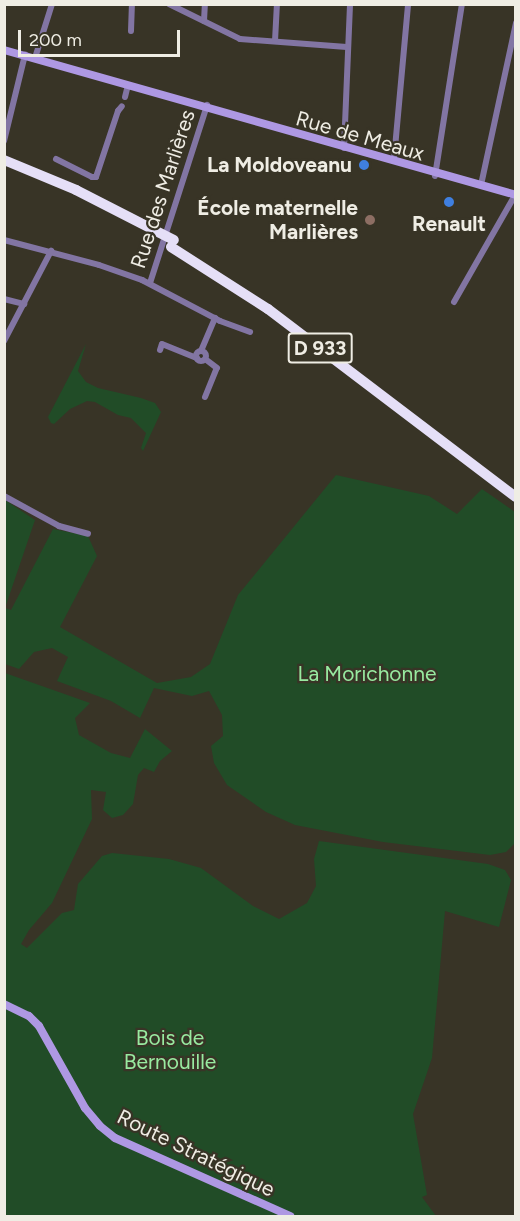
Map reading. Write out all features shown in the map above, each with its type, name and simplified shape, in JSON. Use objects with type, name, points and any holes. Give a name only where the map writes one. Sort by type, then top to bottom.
[{"type":"highway","name":"D 933","points":[[4,160],[76,190],[276,306],[516,488]]},
{"type":"highway","name":"D 933","points":[[4,168],[64,192],[155,234]]},
{"type":"highway","name":"D 933","points":[[172,244],[279,317],[516,497]]},
{"type":"main road","name":"Rue de Meaux","points":[[4,50],[515,197]]},
{"type":"main road","name":"Rue de Meaux","points":[[308,137],[394,159],[435,174],[481,185],[515,197]]},
{"type":"main road","name":"Route Stratégique","points":[[4,1004],[29,1016],[39,1026],[85,1108],[100,1126],[115,1138],[290,1216]]},
{"type":"street","points":[[35,58],[52,4]]},
{"type":"street","points":[[131,31],[132,4]]},
{"type":"street","points":[[169,4],[240,39],[347,47]]},
{"type":"street","points":[[204,21],[205,4]]},
{"type":"street","points":[[275,41],[277,4]]},
{"type":"street","points":[[344,148],[350,4]]},
{"type":"street","points":[[394,159],[408,4]]},
{"type":"street","points":[[435,174],[462,4]]},
{"type":"street","points":[[481,185],[516,23]]},
{"type":"street","points":[[4,141],[7,121],[25,55]]},
{"type":"street","points":[[125,97],[128,85]]},
{"type":"street","points":[[56,159],[96,177],[118,111],[122,106]]},
{"type":"street","name":"Rue des Marlières","points":[[150,283],[207,108]]},
{"type":"street","points":[[454,302],[515,197]]},
{"type":"street","points":[[4,240],[51,251],[150,283],[214,318],[250,332]]},
{"type":"street","points":[[4,341],[51,251]]},
{"type":"street","points":[[4,299],[24,304]]},
{"type":"street","points":[[197,358],[197,353],[201,351],[214,318]]},
{"type":"street","points":[[160,350],[162,344],[201,361],[205,359]]},
{"type":"street","points":[[201,351],[206,355],[205,359],[217,368],[205,397]]},
{"type":"street","points":[[4,496],[59,526],[88,534]]},
{"type":"green space","points":[[86,344],[78,371],[86,382],[98,388],[155,403],[161,412],[143,451],[141,448],[146,433],[131,418],[118,415],[95,402],[87,401],[70,409],[54,424],[51,423],[48,417]]},
{"type":"green space","name":"La Morichonne","points":[[336,475],[429,496],[457,514],[482,489],[515,512],[515,843],[506,852],[490,855],[383,842],[295,825],[266,812],[227,785],[214,763],[211,746],[223,736],[222,715],[209,691],[192,696],[154,688],[140,718],[111,701],[57,681],[68,657],[52,648],[34,652],[19,669],[5,664],[5,608],[11,610],[53,529],[88,536],[97,556],[60,627],[157,683],[191,677],[210,664],[238,595]]},
{"type":"green space","points":[[5,500],[35,520],[5,608]]},
{"type":"green space","name":"Bois de Bernouille","points":[[5,673],[90,703],[75,718],[79,735],[111,753],[130,758],[145,729],[172,751],[160,761],[154,772],[144,768],[138,775],[133,804],[123,815],[112,818],[103,810],[106,792],[91,790],[92,819],[52,903],[29,930],[21,944],[27,948],[62,913],[74,910],[78,884],[102,856],[112,853],[169,859],[201,868],[253,906],[279,919],[307,903],[316,886],[314,859],[319,841],[488,864],[505,870],[511,880],[499,927],[445,911],[432,1058],[413,1114],[427,1195],[422,1197],[436,1216],[5,1216]]},
{"type":"place","name":"La Moldoveanu","points":[[364,165]]},
{"type":"place","name":"Renault","points":[[449,202]]},
{"type":"place","name":"École maternelle Marlières","points":[[370,220]]}]
